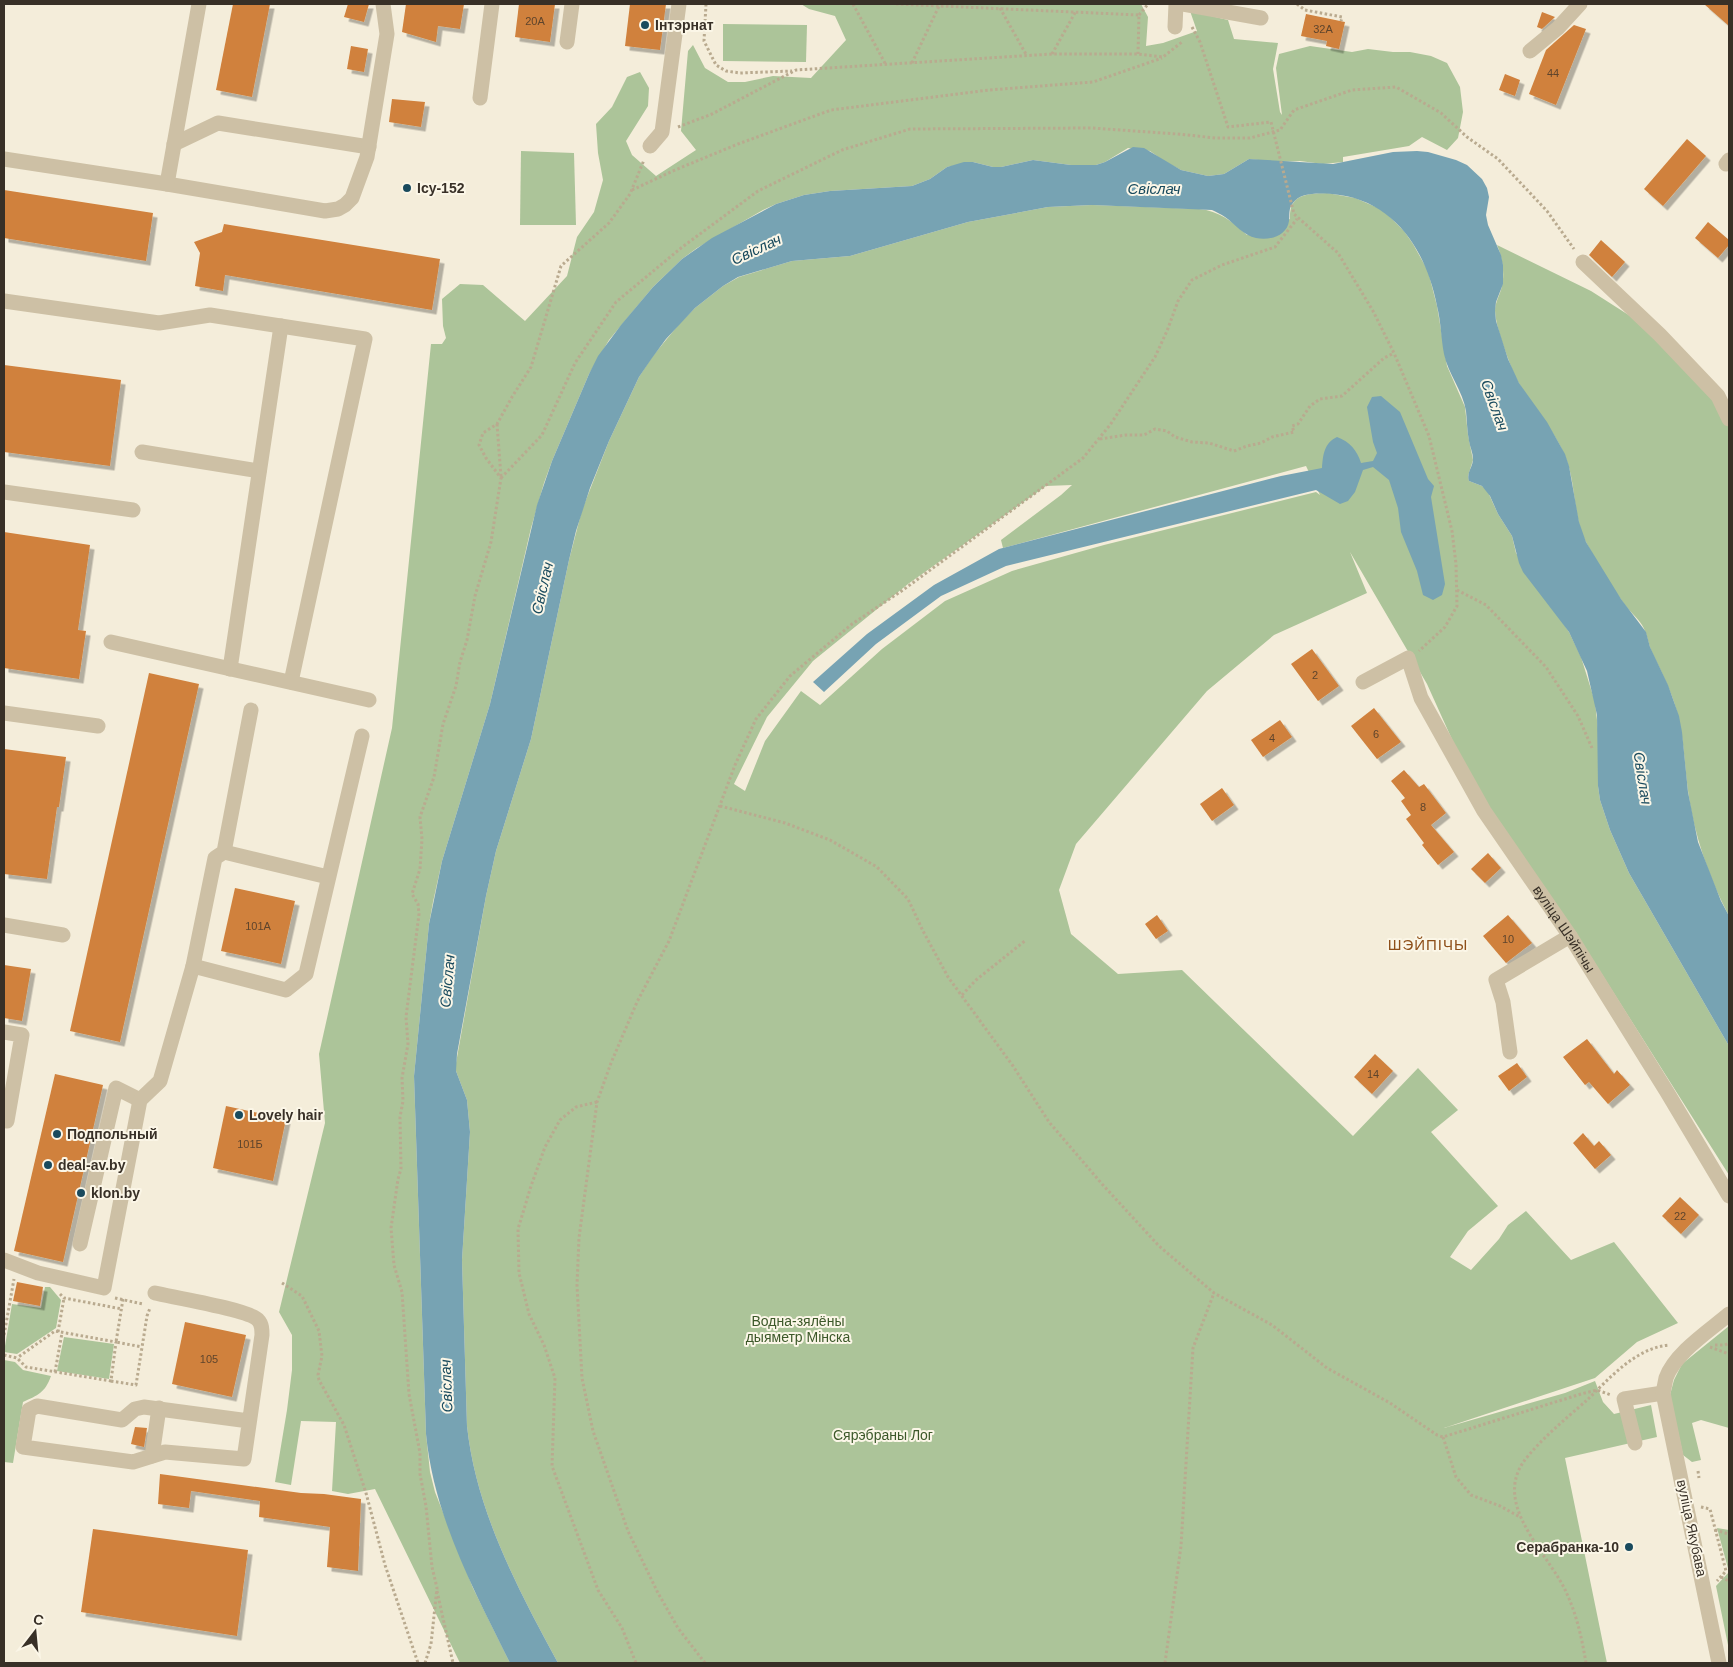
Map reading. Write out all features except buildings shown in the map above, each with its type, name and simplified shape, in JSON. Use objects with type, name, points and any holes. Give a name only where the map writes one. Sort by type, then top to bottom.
[{"type":"street","points":[[167,184],[199,4]]},
{"type":"street","points":[[4,159],[325,210],[338,209],[346,205],[352,198],[367,157],[387,34],[383,4]]},
{"type":"street","points":[[480,98],[492,4]]},
{"type":"street","points":[[567,42],[572,4]]},
{"type":"street","points":[[650,146],[662,132],[679,4]]},
{"type":"street","points":[[1175,26],[1176,4]]},
{"type":"street","points":[[1183,4],[1261,18]]},
{"type":"street","points":[[1530,51],[1558,28],[1580,4]]},
{"type":"street","points":[[174,144],[218,123],[368,148]]},
{"type":"street","points":[[1583,262],[1660,335],[1718,396],[1729,419]]},
{"type":"street","points":[[4,301],[159,323],[210,315],[365,338],[291,682]]},
{"type":"street","points":[[230,668],[281,326]]},
{"type":"street","points":[[142,452],[259,471]]},
{"type":"street","points":[[4,492],[133,510]]},
{"type":"street","points":[[111,642],[369,700]]},
{"type":"street","points":[[1363,682],[1408,658]]},
{"type":"street","name":"вуліца Шэйпічы","points":[[1408,658],[1421,698],[1484,811],[1570,936],[1668,1092],[1729,1196]]},
{"type":"street","points":[[4,1260],[38,1273],[104,1288],[140,1100],[160,1081],[192,966],[215,858],[224,852],[251,710]]},
{"type":"street","points":[[4,713],[98,726]]},
{"type":"street","points":[[192,966],[286,990],[306,974],[362,736]]},
{"type":"street","points":[[224,852],[328,877]]},
{"type":"street","points":[[4,925],[63,935]]},
{"type":"street","points":[[1510,1052],[1503,1002],[1496,980],[1570,936]]},
{"type":"street","points":[[4,1032],[22,1035],[7,1121],[4,1120]]},
{"type":"street","points":[[80,1244],[116,1088],[140,1100]]},
{"type":"street","points":[[155,1293],[242,1312],[258,1319],[262,1335],[244,1459],[165,1452],[133,1462],[23,1447],[28,1410],[37,1406],[122,1420],[135,1409],[144,1407],[249,1422]]},
{"type":"street","points":[[1635,1443],[1624,1399],[1663,1393],[1666,1378],[1674,1363],[1699,1345],[1729,1314]]},
{"type":"street","name":"вуліца Якубава","points":[[1663,1393],[1719,1663]]},
{"type":"street","points":[[152,1456],[159,1408]]},
{"type":"path","points":[[706,4],[704,41],[708,52],[716,64],[726,71],[740,73],[1052,54],[1138,54],[1163,58]]},
{"type":"path","points":[[853,4],[886,65]]},
{"type":"path","points":[[896,4],[1140,15]]},
{"type":"path","points":[[1138,54],[1140,15],[1148,4]]},
{"type":"path","points":[[1297,4],[1305,12],[1342,17],[1341,21]]},
{"type":"path","points":[[912,63],[939,6]]},
{"type":"path","points":[[1000,8],[1027,56]]},
{"type":"path","points":[[1052,54],[1076,11]]},
{"type":"path","points":[[632,190],[729,148],[831,110],[989,90],[1093,82],[1163,58],[1194,32]]},
{"type":"path","points":[[1200,42],[1228,127],[1271,122],[1294,214],[1297,219],[1338,253],[1373,311],[1394,353],[1432,445],[1452,531],[1456,564],[1457,606],[1445,627],[1426,646],[1408,658]]},
{"type":"path","points":[[662,132],[712,114],[796,70]]},
{"type":"path","points":[[501,478],[542,435],[575,363],[616,302],[681,248],[758,191],[842,150],[910,129],[1092,128],[1216,138],[1250,138],[1280,130],[1294,110],[1352,90],[1396,87],[1441,113],[1467,137],[1498,159],[1547,211],[1583,262]]},
{"type":"path","points":[[501,478],[479,445],[484,433],[498,424],[531,367],[561,266],[609,223],[632,190],[650,146]]},
{"type":"path","points":[[705,1663],[674,1621],[658,1593],[628,1531],[593,1431],[582,1378],[577,1286],[579,1238],[597,1102],[611,1063],[637,1002],[669,941],[735,765],[756,718],[790,676],[852,624],[903,590],[1083,458],[1099,439],[1155,357],[1178,301],[1192,280],[1222,265],[1275,247],[1297,219]]},
{"type":"path","points":[[1099,439],[1126,434],[1144,435],[1155,429],[1167,431],[1175,437],[1192,442],[1209,443],[1234,451],[1261,443],[1272,437],[1294,432],[1292,426],[1298,424],[1310,406],[1320,399],[1342,396],[1384,358],[1394,353]]},
{"type":"path","points":[[453,1663],[432,1567],[426,1506],[420,1474],[420,1452],[409,1394],[402,1292],[394,1266],[391,1228],[401,1169],[400,1117],[403,1101],[402,1078],[408,1044],[406,1017],[418,914],[418,904],[412,894],[420,869],[422,839],[420,816],[434,777],[443,724],[456,686],[475,596],[491,542],[501,478],[498,424]]},
{"type":"path","points":[[1456,590],[1486,606],[1546,667],[1578,716],[1592,748]]},
{"type":"path","points":[[720,806],[785,823],[830,840],[877,867],[908,898],[923,932],[948,977],[1013,1066],[1055,1129],[1102,1184],[1159,1246],[1214,1293],[1272,1325],[1327,1368],[1390,1403],[1436,1435],[1443,1437],[1597,1390],[1624,1399]]},
{"type":"path","points":[[962,995],[976,980],[1026,940]]},
{"type":"path","points":[[597,1102],[576,1107],[560,1120],[545,1147],[530,1186],[518,1229],[519,1273],[529,1314],[544,1345],[555,1378],[552,1466],[598,1590],[622,1628],[636,1663]]},
{"type":"path","points":[[4,1335],[14,1278]]},
{"type":"path","points":[[282,1282],[302,1296],[319,1331],[322,1356],[318,1375],[319,1380],[344,1425],[366,1493],[385,1565],[418,1663]]},
{"type":"path","points":[[1165,1663],[1181,1546],[1193,1348],[1214,1293]]},
{"type":"path","points":[[55,1372],[64,1298]]},
{"type":"path","points":[[4,1355],[17,1358],[26,1368],[136,1385],[147,1316],[151,1305],[114,1298]]},
{"type":"path","points":[[111,1381],[123,1299]]},
{"type":"path","points":[[17,1358],[55,1331],[142,1347]]},
{"type":"path","points":[[1586,1663],[1579,1628],[1567,1592],[1521,1517],[1515,1502],[1514,1492],[1518,1471],[1529,1455],[1544,1439],[1597,1390],[1641,1353],[1666,1345],[1725,1345],[1729,1343]]},
{"type":"path","points":[[1699,1345],[1729,1354]]},
{"type":"path","points":[[1443,1437],[1456,1477],[1471,1495],[1500,1506],[1521,1517]]},
{"type":"path","points":[[1698,1472],[1699,1481]]},
{"type":"path","points":[[1697,1506],[1710,1509],[1726,1571],[1714,1585]]},
{"type":"path","points":[[1715,1530],[1729,1534]]},
{"type":"path","points":[[1721,1577],[1729,1581]]},
{"type":"path","points":[[425,1663],[431,1644],[436,1588]]},
{"type":"green space","points":[[801,4],[1141,4],[1148,17],[1146,46],[1163,43],[1197,31],[1190,11],[1228,20],[1234,39],[1278,43],[1273,69],[1282,115],[1276,68],[1279,54],[1310,46],[1352,52],[1368,49],[1410,52],[1431,56],[1447,63],[1460,87],[1463,112],[1458,138],[1447,150],[1422,137],[1409,146],[1343,157],[1343,162],[1323,164],[1249,159],[1224,174],[1208,176],[1181,170],[1150,151],[1128,148],[1105,162],[1096,165],[1071,165],[1033,160],[993,167],[973,162],[947,167],[930,179],[912,186],[830,191],[804,195],[763,210],[697,248],[682,259],[653,287],[609,340],[589,374],[544,483],[531,528],[490,704],[442,861],[429,924],[414,1076],[426,1434],[430,1472],[435,1492],[473,1588],[510,1663],[460,1663],[375,1489],[348,1494],[332,1491],[336,1422],[301,1421],[291,1485],[275,1482],[292,1370],[292,1335],[279,1312],[325,1123],[319,1054],[392,728],[431,344],[442,344],[446,338],[443,326],[442,299],[460,284],[483,285],[525,321],[567,276],[577,237],[594,212],[603,180],[598,153],[596,124],[612,107],[627,77],[640,72],[649,88],[648,106],[626,141],[632,155],[656,176],[696,150],[681,131],[688,51],[693,45],[705,68],[728,82],[745,82],[773,76],[811,78],[846,40],[835,16],[809,9]]},
{"type":"green space","points":[[723,24],[807,25],[806,62],[723,61]]},
{"type":"green space","points":[[521,151],[574,153],[576,225],[520,225]]},
{"type":"green space","name":"Водна-зялёны дыяметр Мінска","points":[[1327,193],[1355,198],[1383,210],[1404,231],[1428,271],[1437,306],[1447,366],[1465,407],[1473,460],[1468,476],[1469,481],[1487,490],[1498,514],[1512,536],[1516,553],[1569,632],[1581,657],[1595,702],[1598,729],[1598,786],[1600,800],[1610,830],[1629,873],[1729,1046],[1729,1175],[1577,935],[1513,846],[1464,766],[1427,684],[1350,552],[1367,593],[1274,635],[1207,691],[1076,844],[1059,890],[1071,934],[1118,974],[1182,970],[1353,1136],[1418,1068],[1458,1110],[1431,1132],[1498,1206],[1468,1231],[1450,1257],[1471,1270],[1499,1239],[1508,1225],[1526,1211],[1571,1260],[1614,1242],[1678,1323],[1637,1342],[1595,1378],[1444,1428],[1565,1393],[1595,1381],[1603,1402],[1614,1414],[1651,1405],[1657,1437],[1565,1458],[1607,1663],[558,1663],[528,1607],[501,1549],[479,1488],[472,1458],[467,1426],[462,1260],[470,1132],[467,1100],[456,1071],[456,1063],[496,851],[531,739],[569,560],[582,510],[609,441],[639,377],[652,357],[680,323],[695,308],[723,286],[739,277],[792,261],[850,256],[968,222],[1048,207],[1092,205],[1199,209],[1213,212],[1225,218],[1247,235],[1290,219],[1292,205],[1300,197]],"holes":[[[1306,466],[1320,495],[1316,492],[1104,545],[1012,571],[945,601],[882,649],[820,705],[801,691],[765,741],[745,791],[734,784],[767,717],[813,661],[908,584],[1046,486],[1072,485],[1001,540],[1003,548]]]},
{"type":"green space","points":[[1497,245],[1591,291],[1660,335],[1729,419],[1729,916],[1715,887],[1698,840],[1688,791],[1680,724],[1669,689],[1642,625],[1627,608],[1600,568],[1582,534],[1569,467],[1560,444],[1517,381],[1504,348],[1495,311],[1503,276],[1502,259]]},
{"type":"green space","points":[[45,1287],[50,1287],[61,1300],[56,1328],[17,1354],[4,1352],[12,1304],[41,1308]]},
{"type":"green space","points":[[1729,1326],[1729,1428],[1701,1420],[1692,1423],[1701,1460],[1692,1462],[1683,1455],[1670,1395],[1674,1380],[1682,1364]]},
{"type":"green space","points":[[64,1337],[114,1344],[109,1379],[57,1371]]},
{"type":"green space","points":[[4,1360],[15,1362],[23,1370],[51,1376],[40,1393],[23,1402],[13,1463],[4,1462]]},
{"type":"green space","points":[[1717,1528],[1729,1530],[1729,1572]]},
{"type":"green space","points":[[1729,1572],[1729,1650],[1716,1586]]},
{"type":"water","name":"Свіслач","points":[[1133,147],[1144,148],[1181,170],[1208,176],[1224,174],[1249,159],[1333,164],[1393,152],[1417,151],[1456,160],[1467,165],[1482,179],[1489,197],[1486,215],[1488,225],[1501,255],[1503,265],[1503,284],[1496,302],[1495,311],[1496,321],[1508,359],[1519,383],[1547,422],[1565,454],[1579,522],[1586,542],[1621,599],[1646,632],[1650,647],[1668,685],[1679,716],[1688,792],[1698,842],[1721,901],[1729,916],[1729,1046],[1629,873],[1610,830],[1600,800],[1598,786],[1597,715],[1587,671],[1569,632],[1523,572],[1512,536],[1498,514],[1490,496],[1482,486],[1469,481],[1468,475],[1472,465],[1473,454],[1468,437],[1466,411],[1462,396],[1446,361],[1432,285],[1425,265],[1415,247],[1403,230],[1389,217],[1373,206],[1354,198],[1322,193],[1305,195],[1296,199],[1291,205],[1288,226],[1281,234],[1272,238],[1261,239],[1248,235],[1225,217],[1212,210],[1092,205],[1048,207],[968,222],[850,256],[792,261],[738,277],[695,308],[666,339],[652,358],[639,377],[609,441],[590,488],[569,560],[531,739],[496,851],[457,1054],[456,1071],[467,1100],[470,1132],[462,1260],[467,1426],[472,1458],[479,1488],[501,1549],[528,1607],[558,1663],[510,1663],[458,1552],[437,1495],[430,1465],[426,1434],[414,1076],[429,924],[442,861],[490,704],[537,505],[552,461],[598,356],[653,287],[682,259],[712,238],[776,204],[804,195],[830,191],[912,186],[930,179],[947,167],[964,162],[973,162],[993,167],[1033,160],[1071,165],[1096,165]]},
{"type":"water","points":[[1381,396],[1400,412],[1428,479],[1434,486],[1431,497],[1445,584],[1442,595],[1433,600],[1423,595],[1417,571],[1401,532],[1398,508],[1389,480],[1373,467],[1363,470],[1355,492],[1348,501],[1340,504],[1316,490],[1006,566],[941,596],[876,644],[824,692],[813,682],[867,634],[934,585],[999,549],[1281,476],[1322,468],[1327,446],[1337,437],[1346,441],[1352,447],[1361,463],[1373,461],[1377,453],[1373,442],[1367,407],[1372,397]]},
{"type":"place","name":"Інтэрнат","points":[[645,25]]},
{"type":"place","name":"Ісу-152","points":[[407,188]]},
{"type":"place","name":"Lovely hair","points":[[239,1115]]},
{"type":"place","name":"Подпольный","points":[[57,1134]]},
{"type":"place","name":"deal-av.by","points":[[48,1165]]},
{"type":"place","name":"klon.by","points":[[81,1193]]},
{"type":"place","name":"Серабранка-10","points":[[1629,1547]]},
{"type":"district","name":"ШЭЙПІЧЫ","points":[[1428,944]]},
{"type":"park label","name":"Сярэбраны Лог","points":[[883,1435]]}]
